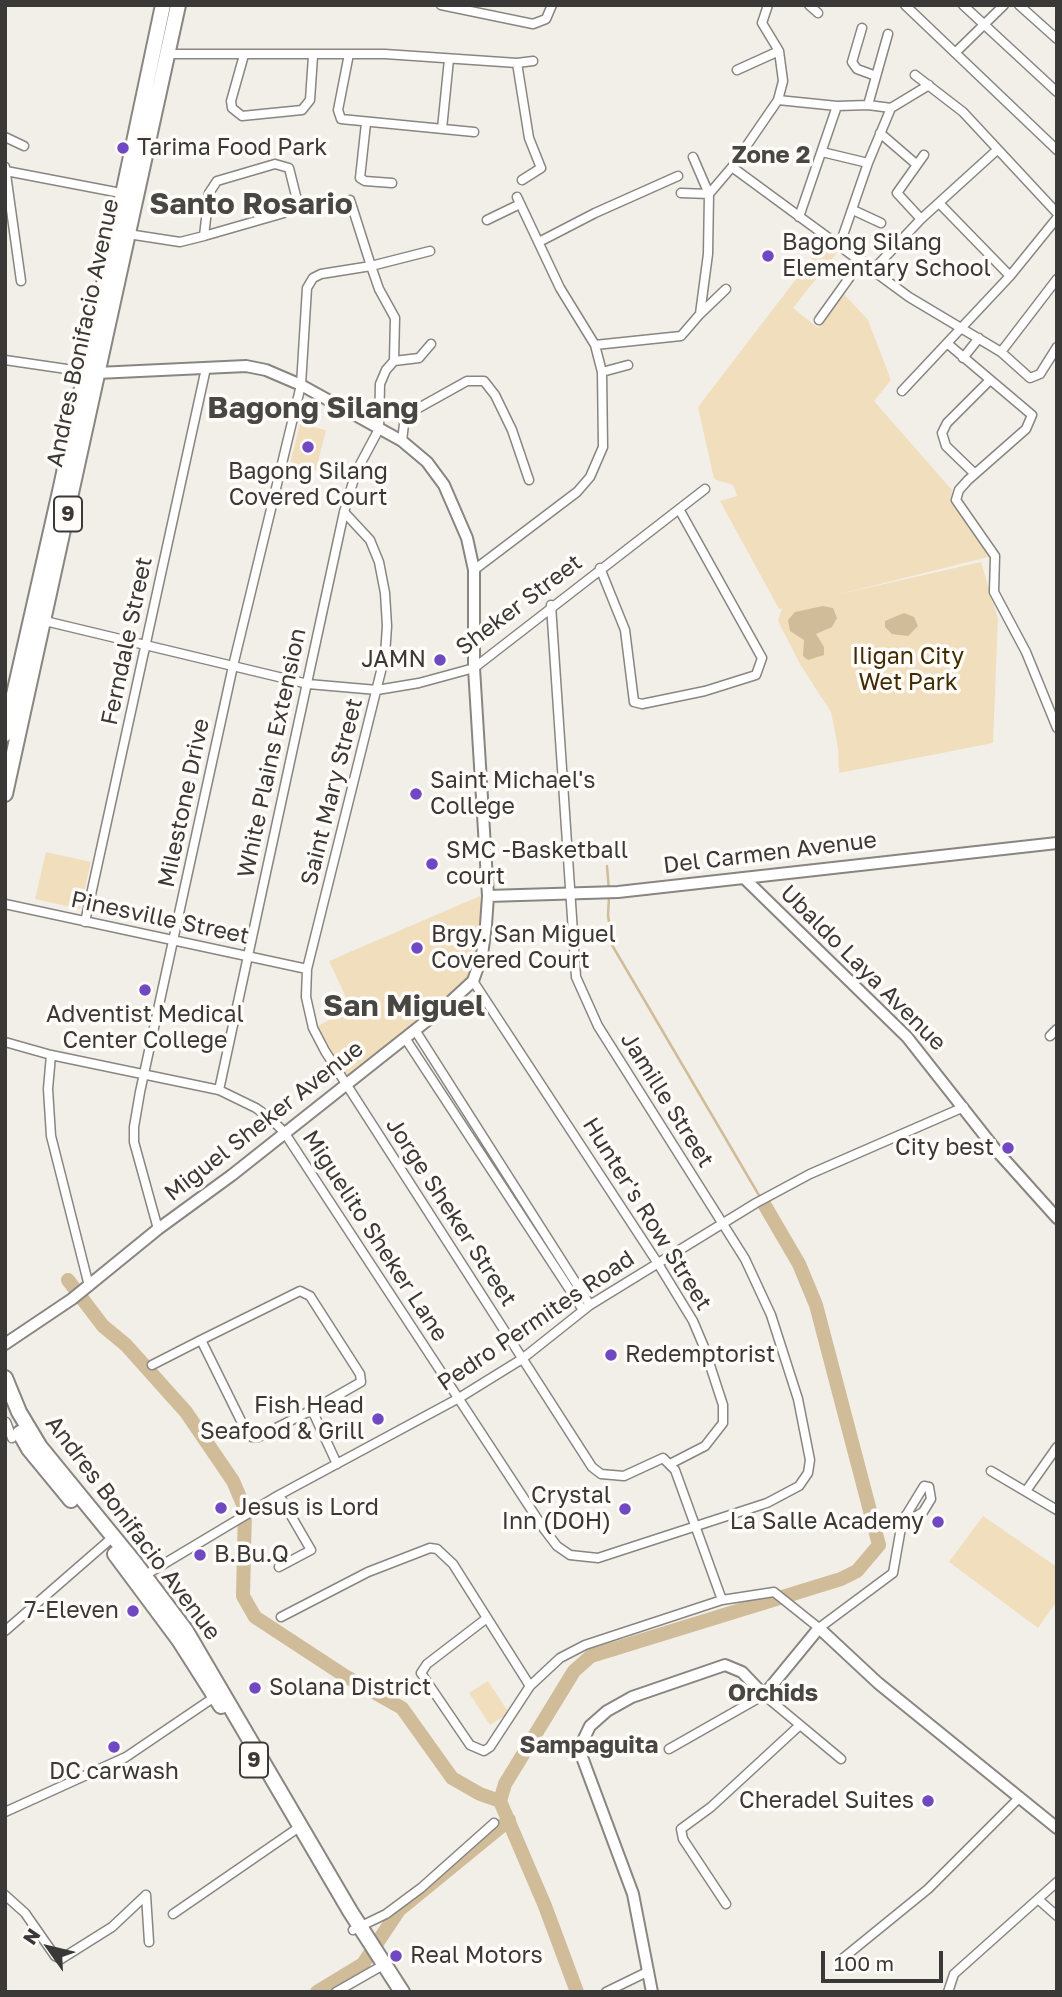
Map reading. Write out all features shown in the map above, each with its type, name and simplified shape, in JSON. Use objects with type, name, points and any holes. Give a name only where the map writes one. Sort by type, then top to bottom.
[{"type":"highway","name":"Andres Bonifacio Avenue","points":[[5,734],[91,373],[129,194],[163,5]]},
{"type":"highway","name":"Andres Bonifacio Avenue","points":[[5,794],[45,621],[91,373],[128,234],[129,194],[168,54],[178,5]]},
{"type":"highway","name":"Andres Bonifacio Avenue","points":[[5,1378],[31,1435],[109,1540]]},
{"type":"highway","name":"Andres Bonifacio Avenue","points":[[5,1399],[29,1449],[179,1620],[295,1829],[366,1943],[402,1992]]},
{"type":"highway","name":"Andres Bonifacio Avenue","points":[[219,1694],[357,1929]]},
{"type":"highway","name":"Andres Bonifacio Avenue","points":[[379,1962],[393,1992]]},
{"type":"street","points":[[441,5],[533,24],[546,19],[552,5]]},
{"type":"street","points":[[709,194],[732,167],[778,100],[783,81],[779,51],[762,23],[768,5]]},
{"type":"street","points":[[809,5],[818,13]]},
{"type":"street","points":[[905,5],[1057,150]]},
{"type":"street","points":[[963,5],[1057,92]]},
{"type":"street","points":[[955,53],[1004,5]]},
{"type":"street","points":[[1019,5],[1057,39]]},
{"type":"street","points":[[862,28],[852,62],[857,69],[876,76]]},
{"type":"street","points":[[868,105],[888,34]]},
{"type":"street","points":[[737,70],[779,51]]},
{"type":"street","points":[[168,54],[349,54],[517,63],[533,61]]},
{"type":"street","points":[[349,54],[338,115],[346,122],[474,132]]},
{"type":"street","points":[[244,55],[231,101],[232,108],[242,116],[302,110],[310,100],[313,56]]},
{"type":"street","points":[[442,129],[449,60]]},
{"type":"street","points":[[517,63],[529,138],[541,168],[522,180]]},
{"type":"street","points":[[915,75],[963,112],[1057,213]]},
{"type":"street","points":[[839,247],[868,163],[891,108],[929,85]]},
{"type":"street","points":[[778,100],[891,108]]},
{"type":"street","points":[[799,217],[837,106]]},
{"type":"street","points":[[366,123],[360,178],[392,183]]},
{"type":"street","points":[[880,133],[916,164]]},
{"type":"street","points":[[5,137],[24,146]]},
{"type":"street","points":[[874,269],[921,219],[998,150]]},
{"type":"street","points":[[822,152],[868,163]]},
{"type":"street","points":[[921,219],[897,193],[924,155]]},
{"type":"street","points":[[693,157],[709,194],[708,254],[700,314]]},
{"type":"street","points":[[128,234],[180,242],[204,236],[292,208],[297,200],[289,168],[275,164],[217,181],[209,193],[204,236]]},
{"type":"street","points":[[732,167],[909,297],[1001,352],[1030,378],[1040,374],[1057,347]]},
{"type":"street","points":[[21,281],[6,169],[129,194]]},
{"type":"street","points":[[539,242],[595,212],[678,176]]},
{"type":"street","points":[[681,193],[709,194]]},
{"type":"street","points":[[350,200],[379,289],[395,318],[394,361],[380,384],[379,429]]},
{"type":"street","points":[[474,570],[577,492],[590,477],[603,447],[602,372],[595,345],[560,288],[518,201],[487,220]]},
{"type":"street","points":[[939,203],[1010,276]]},
{"type":"street","points":[[853,210],[881,223]]},
{"type":"street","points":[[902,391],[1010,276],[1057,218]]},
{"type":"street","points":[[371,266],[430,251]]},
{"type":"street","points":[[820,320],[862,260]]},
{"type":"street","name":"Milestone Drive","points":[[158,1228],[134,1142],[134,1127],[233,666],[300,385],[309,282],[321,274],[371,266]]},
{"type":"street","points":[[1001,352],[1057,279]]},
{"type":"street","points":[[595,345],[681,336],[726,289]]},
{"type":"street","points":[[962,358],[979,338]]},
{"type":"street","points":[[394,361],[419,358],[431,344]]},
{"type":"street","points":[[948,344],[989,382],[1026,407],[1032,415],[1031,421],[959,490],[956,500],[995,556],[994,592],[1022,643],[1057,728]]},
{"type":"street","points":[[5,360],[91,373],[246,366],[265,370],[300,385],[402,441],[428,462],[444,485],[467,538],[474,570],[474,668],[488,896],[482,955],[473,981]]},
{"type":"street","points":[[602,372],[628,365]]},
{"type":"street","name":"Ferndale Street","points":[[85,922],[206,368]]},
{"type":"street","points":[[402,441],[407,417],[415,410],[467,381],[484,381],[495,396],[512,430],[529,480]]},
{"type":"street","points":[[975,474],[946,446],[942,433],[947,423],[989,382]]},
{"type":"street","name":"White Plains Extension","points":[[219,1090],[344,512],[356,472],[379,429]]},
{"type":"street","name":"Sheker Street","points":[[45,621],[307,684],[377,690],[442,678],[474,668],[551,605],[705,489]]},
{"type":"street","points":[[600,568],[625,630],[634,702],[642,704],[694,693],[756,675],[762,658],[679,509]]},
{"type":"street","name":"Saint Mary Street","points":[[344,512],[370,540],[386,593],[385,655],[306,968],[306,997],[313,1028],[345,1084]]},
{"type":"street","name":"Jamille Street","points":[[551,605],[572,953],[576,977],[584,1001],[745,1259],[771,1315],[798,1399],[810,1460],[808,1474],[799,1486],[787,1494],[696,1524]]},
{"type":"street","name":"Del Carmen Avenue","points":[[488,896],[618,892],[1057,843]]},
{"type":"street","name":"Ubaldo Laya Avenue","points":[[744,878],[907,1037],[996,1150],[1057,1218]]},
{"type":"street","name":"Pinesville Street","points":[[5,904],[306,968]]},
{"type":"street","name":"Miguel Sheker Avenue","points":[[5,1344],[80,1292],[158,1228],[232,1175],[473,981]]},
{"type":"street","name":"Hunter's Row Street","points":[[473,981],[510,1033],[657,1262],[700,1338],[724,1416],[714,1438],[670,1464]]},
{"type":"street","points":[[415,1030],[587,1308]]},
{"type":"street","points":[[405,1038],[587,1308]]},
{"type":"street","name":"Miguelito Sheker Lane","points":[[5,1042],[51,1055],[219,1090],[256,1108],[284,1132],[557,1546],[570,1555],[598,1558],[696,1524]]},
{"type":"street","points":[[51,1055],[48,1088],[51,1136],[80,1292]]},
{"type":"street","name":"Jorge Sheker Street","points":[[345,1084],[585,1458],[601,1474],[624,1476],[663,1458],[670,1464]]},
{"type":"street","name":"Pedro Permites Road","points":[[141,1578],[279,1495],[458,1398],[522,1359],[587,1308],[657,1262],[810,1174],[964,1107]]},
{"type":"street","points":[[152,1365],[201,1340],[304,1292],[361,1379],[358,1386],[258,1437],[248,1435],[201,1340]]},
{"type":"street","points":[[312,1410],[337,1464]]},
{"type":"street","points":[[6,1422],[12,1438]]},
{"type":"street","points":[[1026,1491],[1057,1447]]},
{"type":"street","points":[[670,1464],[696,1524],[722,1600]]},
{"type":"street","points":[[991,1471],[1057,1510]]},
{"type":"street","points":[[279,1495],[311,1550],[279,1567]]},
{"type":"street","points":[[669,1749],[764,1695],[819,1628],[893,1573],[900,1527],[906,1516]]},
{"type":"street","points":[[5,1631],[109,1540]]},
{"type":"street","points":[[281,1617],[368,1572],[430,1548],[437,1549],[453,1563],[530,1686]]},
{"type":"street","points":[[487,1618],[427,1664],[421,1673],[470,1745],[484,1751],[490,1748],[530,1686],[561,1658],[585,1645],[722,1600],[768,1591],[780,1595],[878,1683],[1057,1828]]},
{"type":"street","points":[[652,1992],[634,1894],[581,1759],[581,1740],[607,1711],[632,1697],[719,1665],[734,1666],[764,1695],[841,1759]]},
{"type":"street","points":[[5,1812],[126,1757],[219,1694]]},
{"type":"street","points":[[726,1904],[683,1839],[681,1829],[711,1807],[800,1725]]},
{"type":"street","points":[[842,1959],[928,1889],[1020,1797]]},
{"type":"street","points":[[357,1929],[386,1914],[421,1888],[494,1823]]},
{"type":"street","points":[[173,1914],[295,1829]]},
{"type":"street","points":[[948,1992],[949,1982],[961,1967],[1040,1900],[1057,1882]]},
{"type":"street","points":[[5,1895],[26,1913],[51,1951],[61,1959],[112,1927],[146,1895],[149,1942]]},
{"type":"street","points":[[1040,1900],[1057,1916]]},
{"type":"street","points":[[336,1992],[379,1962]]},
{"type":"street","points":[[606,1992],[649,1971]]},
{"type":"green space","name":"Iligan City Wet Park","points":[[826,240],[840,249],[793,308],[818,328],[843,293],[868,320],[891,380],[874,401],[952,490],[951,503],[992,556],[836,595],[981,562],[998,619],[993,743],[839,773],[838,748],[831,712],[800,664],[778,621],[782,608],[779,609],[720,501],[737,496],[733,485],[714,479],[698,407]]},
{"type":"green space","name":"Bagong Silang Covered Court","points":[[300,424],[326,430],[316,470],[290,464]]},
{"type":"green space","points":[[46,852],[91,862],[80,909],[35,899]]},
{"type":"green space","points":[[480,896],[483,924],[479,952],[469,975],[458,990],[347,1079],[318,1026],[351,1008],[329,961]]},
{"type":"green space","points":[[983,1516],[1057,1567],[1057,1601],[1038,1628],[949,1562]]},
{"type":"green space","points":[[488,1681],[509,1713],[490,1725],[469,1693]]},
{"type":"shaded area","points":[[823,606],[833,608],[837,618],[832,627],[816,634],[824,647],[824,655],[808,660],[803,656],[804,640],[790,631],[788,620],[795,612]]},
{"type":"shaded area","points":[[904,613],[914,617],[918,626],[908,636],[892,634],[885,627],[885,621]]},
{"type":"waterway","points":[[607,866],[609,891]]},
{"type":"waterway","points":[[609,897],[608,915],[612,945],[760,1197]]},
{"type":"waterway","points":[[577,1992],[545,1906],[500,1801],[505,1784],[574,1671],[591,1656],[841,1579],[857,1571],[879,1545],[816,1305],[799,1264],[764,1204]]},
{"type":"waterway","points":[[68,1280],[103,1326],[126,1345],[186,1412],[233,1481],[245,1509],[243,1596],[255,1617],[345,1676],[402,1708],[452,1778],[480,1794],[500,1801]]},
{"type":"waterway","points":[[317,1992],[363,1964],[399,1910],[509,1820]]},
{"type":"place","name":"Tarima Food Park","points":[[123,148]]},
{"type":"place","name":"Bagong Silang Elementary School","points":[[768,256]]},
{"type":"place","name":"Bagong Silang Covered Court","points":[[308,447]]},
{"type":"place","name":"JAMN","points":[[440,660]]},
{"type":"place","name":"Saint Michael's College","points":[[416,794]]},
{"type":"place","name":"SMC -Basketball court","points":[[432,864]]},
{"type":"place","name":"Brgy. San Miguel Covered Court","points":[[417,948]]},
{"type":"place","name":"Adventist Medical Center College","points":[[145,990]]},
{"type":"place","name":"City best","points":[[1008,1148]]},
{"type":"place","name":"Redemptorist","points":[[611,1355]]},
{"type":"place","name":"Fish Head Seafood & Grill","points":[[378,1419]]},
{"type":"place","name":"Jesus is Lord","points":[[221,1508]]},
{"type":"place","name":"Crystal Inn (DOH)","points":[[625,1509]]},
{"type":"place","name":"La Salle Academy","points":[[938,1522]]},
{"type":"place","name":"B.Bu.Q","points":[[200,1555]]},
{"type":"place","name":"7-Eleven","points":[[133,1611]]},
{"type":"place","name":"Solana District","points":[[255,1688]]},
{"type":"place","name":"DC carwash","points":[[114,1747]]},
{"type":"place","name":"Cheradel Suites","points":[[928,1801]]},
{"type":"place","name":"Real Motors","points":[[396,1956]]},
{"type":"district","name":"Zone 2","points":[[771,155]]},
{"type":"district","name":"Santo Rosario","points":[[251,204]]},
{"type":"district","name":"Bagong Silang","points":[[313,408]]},
{"type":"district","name":"San Miguel","points":[[404,1006]]},
{"type":"district","name":"Orchids","points":[[773,1693]]},
{"type":"district","name":"Sampaguita","points":[[589,1745]]}]
